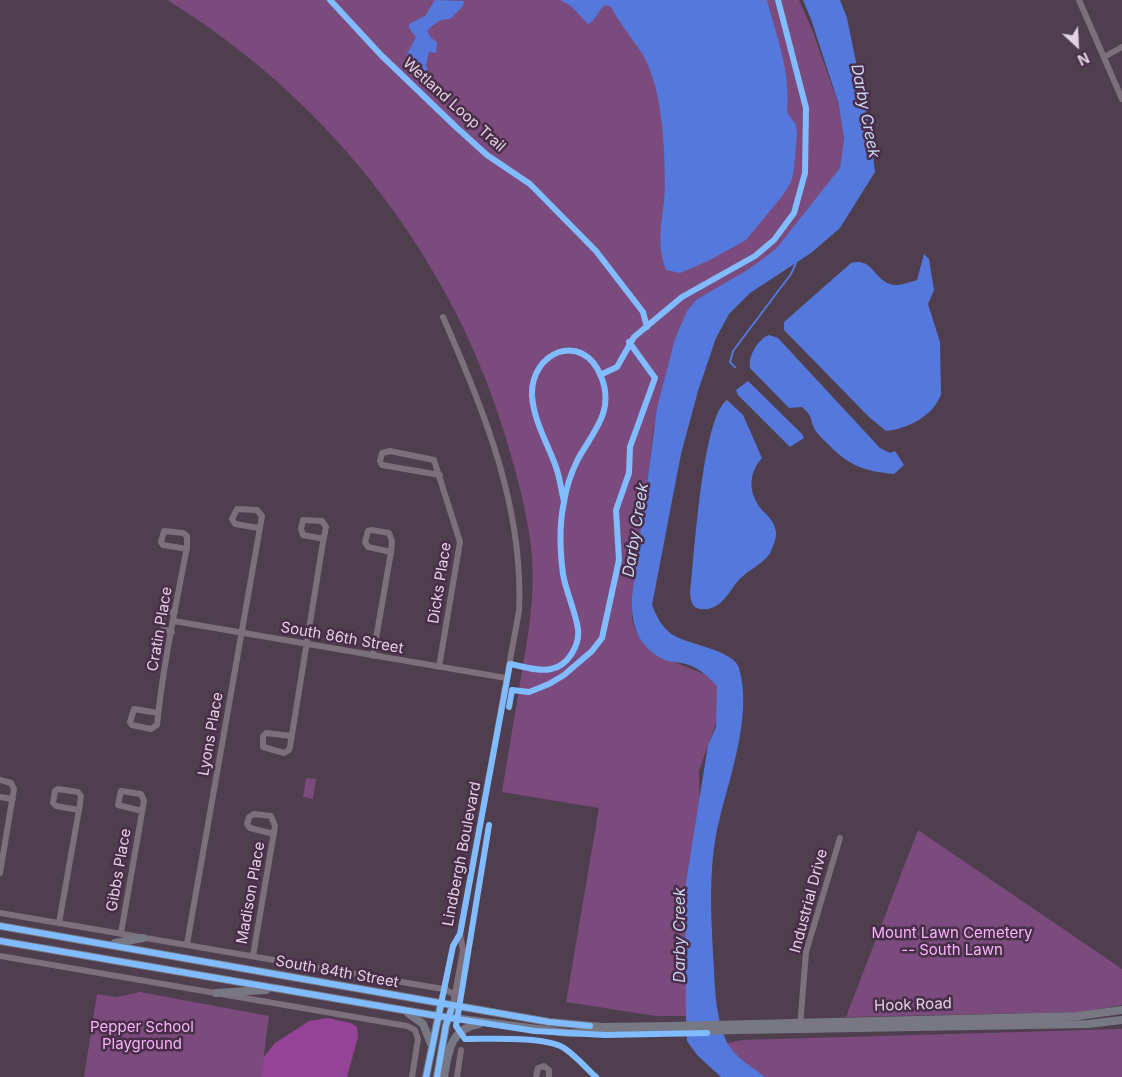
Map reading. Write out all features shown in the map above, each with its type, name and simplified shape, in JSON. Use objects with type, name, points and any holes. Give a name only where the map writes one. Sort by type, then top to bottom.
[{"type":"main road","name":"South 84th Street","points":[[0,926],[567,1024],[671,1030]]},
{"type":"main road","points":[[110,945],[143,938]]},
{"type":"main road","name":"South 84th Street","points":[[0,941],[449,1018],[568,1034],[706,1029]]},
{"type":"main road","points":[[216,993],[280,989]]},
{"type":"main road","name":"Lindbergh Boulevard","points":[[426,1077],[441,1003]]},
{"type":"main road","name":"Lindbergh Boulevard","points":[[437,1077],[453,1005]]},
{"type":"main road","points":[[404,1010],[423,1024],[428,1031],[432,1048]]},
{"type":"main road","name":"Hook Road","points":[[706,1029],[1078,1016],[1122,1010]]},
{"type":"main road","name":"Hook Road","points":[[800,1026],[1088,1024],[1122,1020]]},
{"type":"main road","points":[[444,1077],[450,1046],[455,1036],[468,1027],[485,1023]]},
{"type":"street","points":[[1079,0],[1122,99]]},
{"type":"street","points":[[1104,56],[1122,47]]},
{"type":"street","name":"Lindbergh Boulevard","points":[[441,1003],[453,946],[460,934],[519,611],[521,575],[515,532],[496,449],[476,391],[443,317]]},
{"type":"street","name":"Dicks Place","points":[[439,667],[460,538],[436,462],[432,459],[390,451],[382,453],[380,461],[382,465],[440,475]]},
{"type":"street","name":"Lyons Place","points":[[186,944],[262,516],[260,511],[244,508],[237,509],[232,519],[235,524],[259,528]]},
{"type":"street","points":[[373,656],[392,541],[389,534],[372,530],[368,531],[366,545],[372,549],[390,552]]},
{"type":"street","points":[[291,736],[266,733],[263,736],[263,747],[286,752],[289,750],[324,539]]},
{"type":"street","name":"Cratin Place","points":[[158,713],[187,549]]},
{"type":"street","points":[[172,632],[164,629],[161,619],[167,612],[175,612]]},
{"type":"street","name":"South 86th Street","points":[[174,621],[506,678]]},
{"type":"street","points":[[134,710],[158,713],[154,728],[136,726],[130,722],[134,710]]},
{"type":"street","points":[[0,780],[12,784],[14,789],[0,873]]},
{"type":"street","points":[[59,923],[79,810],[80,793],[58,789],[55,791],[53,803],[56,806],[79,810]]},
{"type":"street","name":"Gibbs Place","points":[[121,933],[142,811],[144,798],[141,794],[121,791],[118,805],[142,811]]},
{"type":"street","points":[[0,797],[13,799]]},
{"type":"street","name":"Madison Place","points":[[253,956],[274,834],[275,823],[273,818],[260,814],[249,817],[247,824],[250,828],[274,834]]},
{"type":"street","name":"Industrial Drive","points":[[800,1026],[806,952],[840,838]]},
{"type":"street","name":"South 84th Street","points":[[0,913],[444,989],[455,995]]},
{"type":"street","name":"Lindbergh Boulevard","points":[[453,1005],[464,950],[460,934]]},
{"type":"street","points":[[0,956],[407,1026],[417,1034],[412,1077]]},
{"type":"street","points":[[456,1077],[461,1050]]},
{"type":"street","points":[[536,1077],[538,1068],[544,1066],[549,1070],[549,1077]]},
{"type":"green space","points":[[167,0],[799,0],[811,27],[842,114],[844,146],[838,179],[817,214],[754,269],[659,406],[653,432],[632,618],[637,632],[644,643],[655,652],[718,681],[718,717],[699,771],[700,822],[685,894],[689,1016],[656,1016],[566,1002],[599,808],[502,792],[532,602],[532,557],[524,504],[510,452],[487,383],[458,317],[422,254],[381,194],[335,139],[283,87],[227,41]]},
{"type":"green space","points":[[306,778],[316,779],[313,799],[303,797]]},
{"type":"green space","name":"Mount Lawn Cemetery -- South Lawn","points":[[918,830],[1122,969],[1122,1005],[1082,1012],[846,1017]]},
{"type":"green space","name":"Pepper School Playground","points":[[140,992],[269,1016],[261,1077],[84,1077],[97,994],[117,997]]},
{"type":"green space","points":[[1122,1029],[1122,1077],[750,1077],[710,1047],[742,1040]]},
{"type":"shaded area","points":[[328,1018],[351,1023],[357,1027],[358,1037],[347,1077],[261,1077],[263,1058],[275,1043],[309,1021]]},
{"type":"water","points":[[435,0],[464,1],[463,6],[450,19],[440,21],[427,31],[431,38],[437,42],[436,53],[429,52],[426,65],[435,88],[422,84],[421,75],[410,68],[413,58],[406,56],[416,37],[409,28],[409,24],[425,16]]},
{"type":"water","points":[[560,0],[767,0],[785,70],[788,98],[787,112],[796,125],[794,169],[791,182],[783,195],[746,240],[708,261],[680,273],[666,270],[660,236],[665,195],[663,134],[655,85],[650,69],[643,55],[611,7],[605,5],[588,24],[571,6]]},
{"type":"water","name":"Darby Creek","points":[[803,0],[840,0],[847,18],[870,131],[875,172],[840,228],[811,253],[750,293],[729,314],[716,338],[698,391],[681,454],[652,605],[663,626],[673,635],[720,652],[735,662],[739,668],[743,687],[741,730],[720,816],[712,864],[711,909],[715,985],[721,1028],[728,1044],[742,1060],[765,1077],[721,1077],[697,1055],[687,1041],[686,1017],[685,889],[708,745],[716,727],[717,686],[697,669],[687,664],[665,660],[647,648],[637,633],[633,616],[632,597],[657,408],[675,339],[687,311],[696,300],[749,269],[776,249],[840,168],[844,139],[839,105]]},
{"type":"water","points":[[924,254],[929,259],[934,290],[928,304],[940,342],[941,394],[932,409],[919,420],[894,430],[886,431],[869,417],[784,330],[784,322],[851,263],[864,263],[884,281],[893,285],[900,285],[917,280]]},
{"type":"water","points":[[769,335],[778,338],[880,448],[890,453],[895,451],[904,465],[894,474],[858,466],[843,458],[819,436],[806,410],[802,407],[789,408],[750,368],[755,348],[761,340]]},
{"type":"water","points":[[748,381],[804,438],[790,447],[738,395],[736,390]]},
{"type":"water","points":[[727,400],[743,415],[762,458],[754,470],[752,490],[757,504],[773,522],[776,536],[771,551],[766,558],[738,580],[721,603],[708,609],[700,609],[691,602],[690,594],[705,459],[718,412]]},
{"type":"waterway","points":[[735,367],[730,362],[733,351],[791,274],[796,263]]},
{"type":"cycle path","name":"Wetland Loop Trail","points":[[330,0],[381,55],[456,127],[487,155],[530,184],[596,251],[643,312],[647,327]]},
{"type":"cycle path","points":[[600,375],[617,367],[634,337],[682,297],[755,256],[774,240],[794,213],[805,173],[806,108],[778,0]]},
{"type":"cycle path","points":[[509,707],[512,690],[529,692],[549,684],[564,675],[592,651],[602,638],[619,560],[616,510],[629,473],[630,447],[655,378],[629,342]]},
{"type":"cycle path","points":[[426,1077],[453,946],[460,934],[510,664],[541,670],[551,669],[563,664],[568,659],[577,642],[577,622],[563,574],[561,520],[571,474],[601,420],[606,400],[601,376],[592,362],[582,354],[570,351],[559,352],[548,358],[539,368],[534,381],[532,396],[538,424],[553,458],[564,501]]},
{"type":"cycle path","points":[[489,825],[456,1026],[465,1039],[517,1039],[556,1044],[577,1058],[596,1077]]},
{"type":"cycle path","points":[[0,926],[549,1022],[590,1026]]},
{"type":"cycle path","points":[[0,941],[535,1031],[605,1035],[707,1033]]},
{"type":"cycle path","points":[[437,1077],[446,1025],[451,1010]]}]
